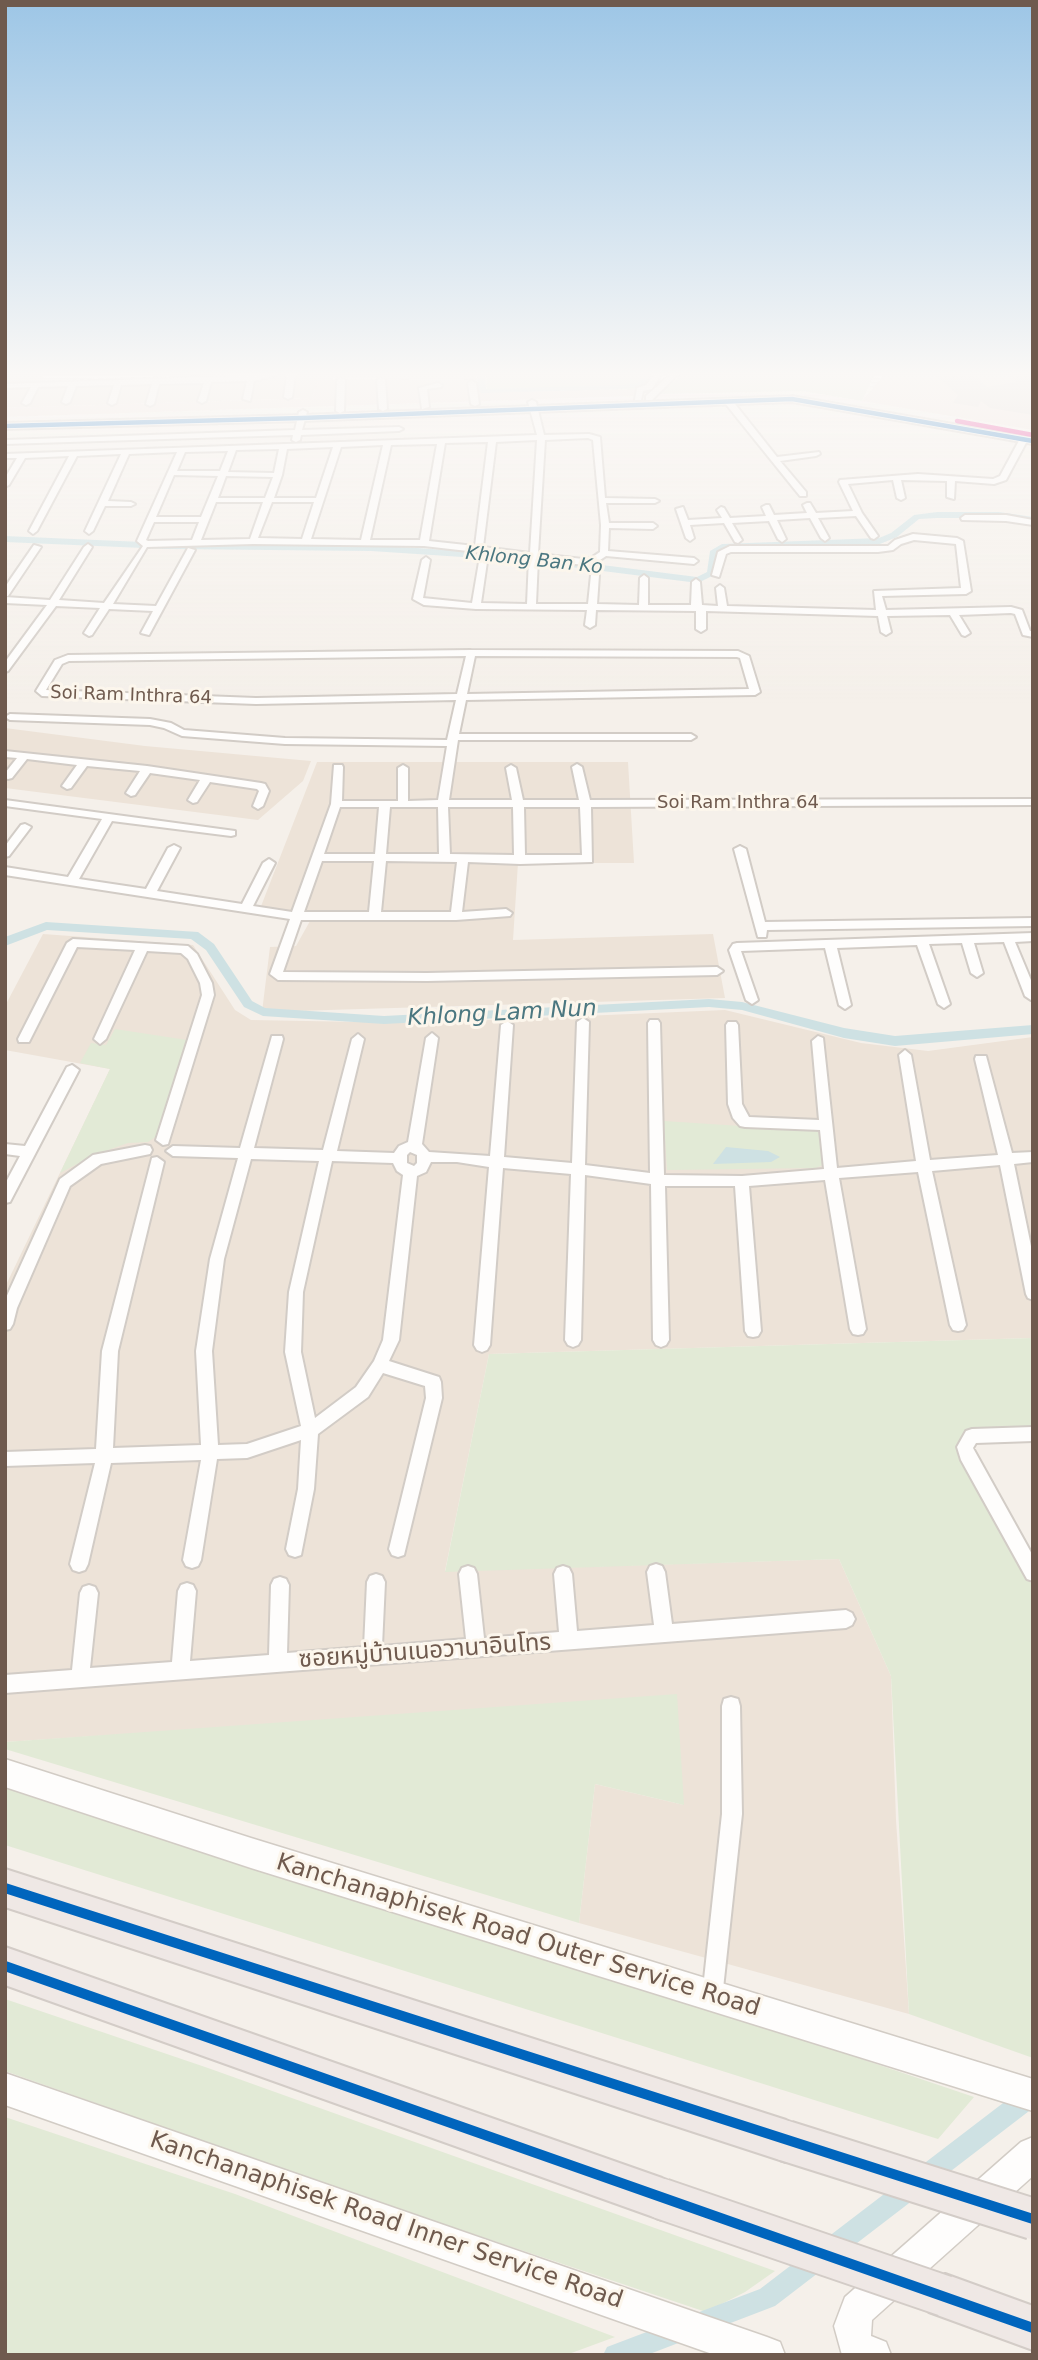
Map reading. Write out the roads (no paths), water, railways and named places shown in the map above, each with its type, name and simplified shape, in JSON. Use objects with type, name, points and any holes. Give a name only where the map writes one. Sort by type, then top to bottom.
[{"type":"highway","points":[[5,1888],[1033,2219]]},
{"type":"highway","points":[[5,1966],[1033,2328]]},
{"type":"main road","name":"Kanchanaphisek Road Outer Service Road","points":[[5,1773],[712,1997],[1033,2095]]},
{"type":"main road","name":"Kanchanaphisek Road Inner Service Road","points":[[5,2089],[767,2355]]},
{"type":"main road","points":[[873,2355],[858,2349],[852,2336],[857,2309],[1033,2154]]},
{"type":"street","points":[[33,531],[57,485]]},
{"type":"street","points":[[89,531],[111,485]]},
{"type":"street","points":[[89,633],[143,545],[167,485]]},
{"type":"street","points":[[146,633],[194,546],[219,485]]},
{"type":"street","points":[[253,541],[274,485]]},
{"type":"street","points":[[306,541],[324,485]]},
{"type":"street","points":[[365,542],[378,485]]},
{"type":"street","points":[[425,543],[434,485]]},
{"type":"street","points":[[479,548],[487,485]]},
{"type":"street","points":[[531,606],[539,485]]},
{"type":"street","points":[[600,485],[605,525],[604,553]]},
{"type":"street","points":[[796,485],[803,494]]},
{"type":"street","points":[[845,485],[858,513],[874,536]]},
{"type":"street","points":[[898,485],[901,498]]},
{"type":"street","points":[[951,485],[951,497]]},
{"type":"street","points":[[213,500],[319,500]]},
{"type":"street","points":[[601,500],[655,501]]},
{"type":"street","points":[[102,503],[131,504]]},
{"type":"street","points":[[807,505],[825,538]]},
{"type":"street","points":[[766,507],[782,539]]},
{"type":"street","points":[[680,509],[690,538]]},
{"type":"street","points":[[722,510],[738,540]]},
{"type":"street","points":[[684,523],[858,513]]},
{"type":"street","points":[[965,518],[1006,518],[1033,523]]},
{"type":"street","points":[[152,519],[205,520]]},
{"type":"street","points":[[605,525],[653,526]]},
{"type":"street","points":[[716,575],[722,552],[730,549],[878,549],[890,548],[903,539],[913,537],[953,540],[960,544],[966,591],[877,593],[886,632]]},
{"type":"street","points":[[143,545],[194,546],[253,541],[425,543],[583,562],[594,560],[604,553],[694,561]]},
{"type":"street","points":[[5,594],[37,547]]},
{"type":"street","points":[[5,669],[53,603],[88,547]]},
{"type":"street","points":[[426,560],[418,599],[420,601],[476,606],[723,608],[880,614],[1016,610],[1030,634]]},
{"type":"street","points":[[476,606],[483,562]]},
{"type":"street","points":[[590,625],[594,575]]},
{"type":"street","points":[[643,578],[643,608]]},
{"type":"street","points":[[696,582],[701,629]]},
{"type":"street","points":[[720,588],[723,608]]},
{"type":"street","points":[[5,600],[159,609]]},
{"type":"street","points":[[953,612],[965,633]]},
{"type":"street","points":[[445,859],[443,804],[452,740],[471,653]]},
{"type":"street","name":"Soi Ram Inthra 64","points":[[471,653],[741,654],[755,693],[256,701],[45,694],[41,691],[58,662],[68,658],[471,653]]},
{"type":"street","points":[[10,717],[150,722],[167,725],[182,733],[285,741],[691,737]]},
{"type":"street","points":[[5,754],[147,769],[261,786],[264,791],[258,806]]},
{"type":"street","points":[[8,776],[25,755]]},
{"type":"street","points":[[67,786],[84,762]]},
{"type":"street","points":[[338,767],[336,804],[295,916],[276,974],[278,976],[440,977],[717,971]]},
{"type":"street","points":[[317,858],[588,859],[585,804],[577,767]]},
{"type":"street","points":[[403,768],[403,804]]},
{"type":"street","points":[[511,768],[518,804],[520,860]]},
{"type":"street","points":[[131,793],[147,769]]},
{"type":"street","points":[[193,800],[207,778]]},
{"type":"street","name":"Soi Ram Inthra 64","points":[[336,804],[1033,802]]},
{"type":"street","points":[[5,803],[231,833]]},
{"type":"street","points":[[374,916],[384,804]]},
{"type":"street","points":[[71,882],[108,818]]},
{"type":"street","points":[[5,854],[25,827]]},
{"type":"street","points":[[149,894],[174,848]]},
{"type":"street","points":[[740,849],[765,945]]},
{"type":"street","points":[[456,916],[463,859]]},
{"type":"street","points":[[245,909],[269,863]]},
{"type":"street","points":[[5,871],[295,916],[456,916],[506,913]]},
{"type":"street","points":[[760,926],[1033,922]]},
{"type":"street","points":[[752,1000],[735,948],[1033,937]]},
{"type":"street","points":[[1007,938],[1031,996]]},
{"type":"street","points":[[967,939],[977,973]]},
{"type":"street","points":[[922,941],[944,1004]]},
{"type":"street","points":[[24,1039],[74,943],[184,949],[193,957],[206,983],[208,995],[163,1140]]},
{"type":"street","points":[[830,943],[845,1005]]},
{"type":"street","points":[[100,1039],[143,946]]},
{"type":"street","points":[[573,1340],[583,1022]]},
{"type":"street","points":[[654,1023],[661,1340]]},
{"type":"street","points":[[482,1345],[507,1025]]},
{"type":"street","points":[[732,1026],[735,1104],[738,1114],[745,1122],[826,1125]]},
{"type":"street","points":[[414,1148],[432,1038]]},
{"type":"street","points":[[192,1560],[210,1454],[204,1351],[217,1259],[277,1039]]},
{"type":"street","points":[[295,1549],[306,1489],[310,1430],[293,1352],[296,1292],[327,1156],[334,1141],[358,1039]]},
{"type":"street","points":[[818,1041],[831,1173],[858,1329]]},
{"type":"street","points":[[905,1055],[924,1165],[958,1325]]},
{"type":"street","points":[[981,1059],[1006,1158],[1033,1294]]},
{"type":"street","points":[[5,1198],[72,1070]]},
{"type":"street","points":[[5,1324],[9,1308],[65,1184],[98,1159],[145,1150],[154,1141],[163,1140],[173,1145],[169,1157],[157,1161],[146,1157],[145,1150]]},
{"type":"street","points":[[397,1158],[401,1152],[414,1148],[422,1151],[426,1157]]},
{"type":"street","points":[[5,1149],[29,1152]]},
{"type":"street","points":[[173,1151],[397,1158]]},
{"type":"street","points":[[426,1157],[577,1169],[659,1180],[742,1181],[1033,1157]]},
{"type":"street","points":[[397,1158],[402,1168],[411,1170],[420,1167],[426,1157]]},
{"type":"street","points":[[79,1564],[104,1458],[110,1351],[157,1161]]},
{"type":"street","points":[[5,1459],[104,1458],[247,1451],[310,1430],[362,1392],[380,1365],[391,1340],[411,1170]]},
{"type":"street","points":[[742,1181],[753,1331]]},
{"type":"street","points":[[380,1365],[433,1382],[434,1398],[398,1549]]},
{"type":"street","points":[[1033,1434],[971,1436],[965,1447],[1033,1573]]},
{"type":"street","points":[[656,1572],[664,1634]]},
{"type":"street","points":[[468,1574],[476,1648]]},
{"type":"street","points":[[563,1574],[569,1641]]},
{"type":"street","points":[[373,1656],[376,1582]]},
{"type":"street","points":[[278,1663],[280,1586]]},
{"type":"street","points":[[180,1671],[187,1591]]},
{"type":"street","points":[[80,1679],[89,1593]]},
{"type":"street","name":"ซอยหมู่บ้านเนอวานาอินโทร","points":[[5,1684],[846,1619]]},
{"type":"street","points":[[712,1997],[732,1814],[731,1706]]},
{"type":"waterway","name":"Khlong Ban Ko","points":[[5,539],[166,546],[371,548],[523,558],[698,580],[711,573],[713,553],[725,546],[880,541],[894,535],[917,517],[937,515],[999,515],[1033,520]]},
{"type":"waterway","name":"Khlong Lam Nun","points":[[5,942],[46,926],[194,935],[210,947],[248,1004],[263,1012],[384,1020],[709,1003],[742,1006],[844,1033],[895,1041],[1033,1029]]},
{"type":"waterway","points":[[615,2355],[767,2298],[1032,2095]]}]
